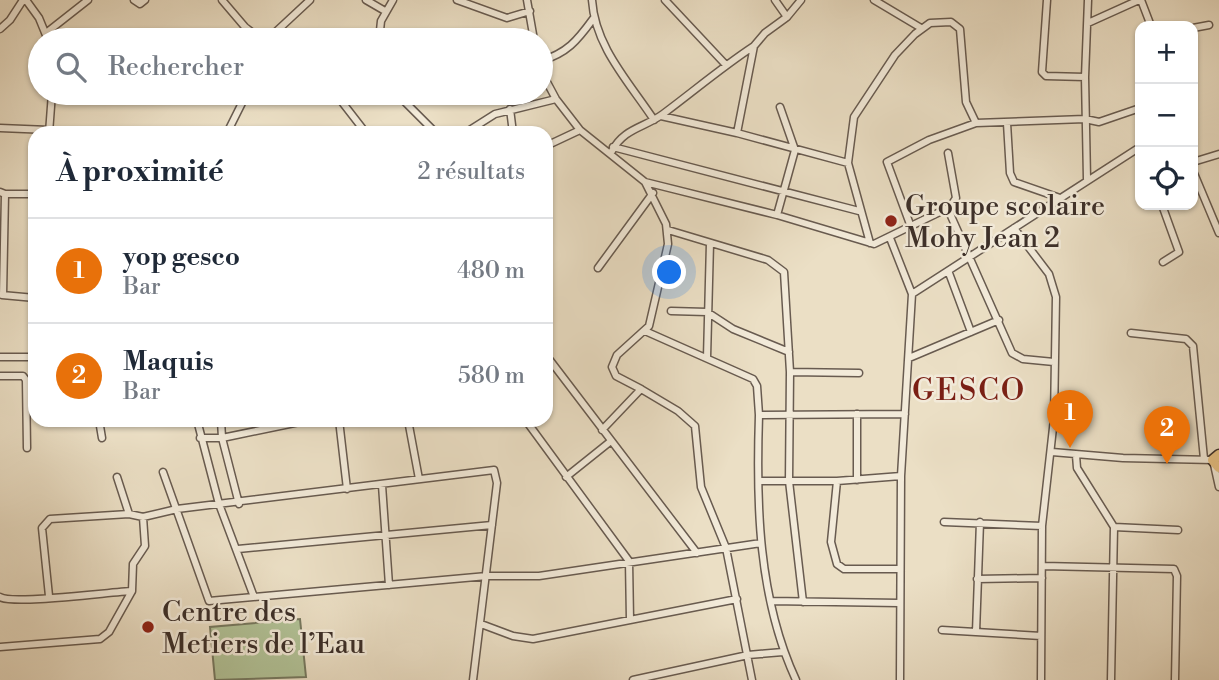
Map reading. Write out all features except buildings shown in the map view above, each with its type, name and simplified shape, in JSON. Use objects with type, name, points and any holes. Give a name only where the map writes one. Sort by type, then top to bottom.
[{"type":"street","points":[[0,29],[24,0],[39,18],[41,28]]},
{"type":"street","points":[[57,28],[88,0]]},
{"type":"street","points":[[134,0],[140,4],[145,0]]},
{"type":"street","points":[[222,0],[246,28]]},
{"type":"street","points":[[281,28],[310,0]]},
{"type":"street","points":[[366,0],[385,11]]},
{"type":"street","points":[[381,28],[385,11],[393,0]]},
{"type":"street","points":[[457,0],[507,18],[530,11]]},
{"type":"street","points":[[527,0],[532,28]]},
{"type":"street","points":[[592,0],[593,19],[601,42],[657,118],[737,133],[848,163]]},
{"type":"street","points":[[665,0],[726,65]]},
{"type":"street","points":[[775,0],[787,17]]},
{"type":"street","points":[[609,155],[626,133],[657,118],[754,46],[765,33],[787,17],[801,0]]},
{"type":"street","points":[[874,0],[921,28]]},
{"type":"street","points":[[1048,0],[1042,72],[1046,76],[1085,77]]},
{"type":"street","points":[[1087,179],[1085,77],[1088,0]]},
{"type":"street","points":[[1088,23],[1140,0],[1149,21]]},
{"type":"street","points":[[553,57],[574,46],[593,19]]},
{"type":"street","points":[[870,243],[859,211],[848,163],[856,112],[895,55],[921,28],[943,21],[951,22],[960,29],[965,102],[976,124]]},
{"type":"street","points":[[1198,27],[1209,25]]},
{"type":"street","points":[[737,133],[754,46]]},
{"type":"street","points":[[553,93],[580,130],[645,182],[776,215],[870,243],[890,238],[950,207],[956,198],[948,153]]},
{"type":"street","points":[[49,126],[51,105]]},
{"type":"street","points":[[230,126],[241,105]]},
{"type":"street","points":[[344,105],[361,126]]},
{"type":"street","points":[[408,105],[429,126]]},
{"type":"street","points":[[474,126],[484,119],[528,105]]},
{"type":"street","points":[[776,215],[795,150],[780,107]]},
{"type":"street","points":[[510,109],[512,126]]},
{"type":"street","points":[[911,228],[887,162],[929,140],[976,124],[1085,119],[1099,122],[1135,110]]},
{"type":"street","points":[[1007,123],[1010,173],[1014,182],[1060,198]]},
{"type":"street","points":[[0,128],[28,130]]},
{"type":"street","points":[[553,143],[580,130]]},
{"type":"street","points":[[613,148],[859,211]]},
{"type":"street","points":[[912,294],[1135,150]]},
{"type":"street","points":[[1198,160],[1219,154]]},
{"type":"street","points":[[645,182],[667,230],[662,273],[645,331],[620,351],[612,367],[616,376],[678,411],[695,426],[701,487],[726,548],[752,680]]},
{"type":"street","points":[[1198,183],[1219,233]]},
{"type":"street","points":[[598,268],[658,186]]},
{"type":"street","points":[[28,194],[3,193],[1,295],[28,297]]},
{"type":"street","points":[[950,207],[953,221],[1016,356],[1054,362]]},
{"type":"street","points":[[1163,262],[1179,252],[1164,210]]},
{"type":"street","points":[[1014,228],[1052,283],[1056,307],[1052,452],[1047,465],[1042,526],[1041,680]]},
{"type":"street","points":[[667,230],[768,260],[783,269],[786,282],[790,372],[789,481],[803,602]]},
{"type":"street","points":[[890,238],[912,294],[901,476],[900,680]]},
{"type":"street","points":[[706,358],[710,243]]},
{"type":"street","points":[[948,272],[971,332]]},
{"type":"street","points":[[671,311],[707,312],[733,329],[789,352]]},
{"type":"street","points":[[909,358],[999,320]]},
{"type":"street","points":[[645,331],[753,379],[757,386],[761,542],[783,652],[796,680]]},
{"type":"street","points":[[1131,333],[1186,339],[1193,346],[1219,487]]},
{"type":"street","points":[[0,357],[28,357]]},
{"type":"street","points":[[553,364],[697,553]]},
{"type":"street","points":[[790,372],[859,373]]},
{"type":"street","points":[[0,376],[23,376],[26,380],[27,448]]},
{"type":"street","points":[[602,430],[641,389]]},
{"type":"street","points":[[857,414],[857,480]]},
{"type":"street","points":[[759,415],[905,414]]},
{"type":"street","points":[[100,427],[102,438]]},
{"type":"street","points":[[198,427],[219,504],[254,597]]},
{"type":"street","points":[[221,427],[239,504]]},
{"type":"street","points":[[200,438],[222,438],[275,427]]},
{"type":"street","points":[[339,427],[347,489]]},
{"type":"street","points":[[409,427],[419,479]]},
{"type":"street","points":[[531,427],[629,561],[630,620]]},
{"type":"street","points":[[566,477],[611,441]]},
{"type":"street","points":[[1052,452],[1214,460]]},
{"type":"street","points":[[1076,455],[1077,468],[1114,527],[1111,680]]},
{"type":"street","points":[[49,596],[41,540],[45,522],[60,518],[129,514],[143,517],[177,509],[239,504],[279,496],[494,470],[498,478],[473,680]]},
{"type":"street","points":[[163,472],[207,600],[487,576],[539,576],[761,542]]},
{"type":"street","points":[[759,481],[837,481],[901,476]]},
{"type":"street","points":[[117,477],[129,514]]},
{"type":"street","points":[[837,481],[831,542],[837,564],[844,569],[900,569]]},
{"type":"street","points":[[382,485],[389,585]]},
{"type":"street","points":[[0,647],[100,639],[109,632],[132,591],[133,564],[145,545],[143,517]]},
{"type":"street","points":[[944,522],[1042,526]]},
{"type":"street","points":[[976,632],[980,522]]},
{"type":"street","points":[[238,549],[384,533],[492,525]]},
{"type":"street","points":[[1114,527],[1178,530]]},
{"type":"street","points":[[1042,566],[1176,571],[1175,680]]},
{"type":"street","points":[[977,579],[1042,578]]},
{"type":"street","points":[[0,597],[18,601],[49,596],[132,591]]},
{"type":"street","points":[[481,624],[513,636],[534,639],[737,599]]},
{"type":"street","points":[[771,601],[899,603]]},
{"type":"street","points":[[942,630],[1041,636]]},
{"type":"street","points":[[632,680],[748,655],[783,652]]},
{"type":"green space","points":[[300,619],[306,677],[215,680],[210,627]]},
{"type":"place","name":"Groupe scolaire Mohy Jean 2","points":[[891,221]]},
{"type":"place","name":"yop gesco","points":[[1070,448]]},
{"type":"place","name":"Maquis","points":[[1167,464]]},
{"type":"place","name":"Centre des Metiers de l’Eau","points":[[148,627]]},
{"type":"district","name":"GESCO","points":[[969,390]]}]
